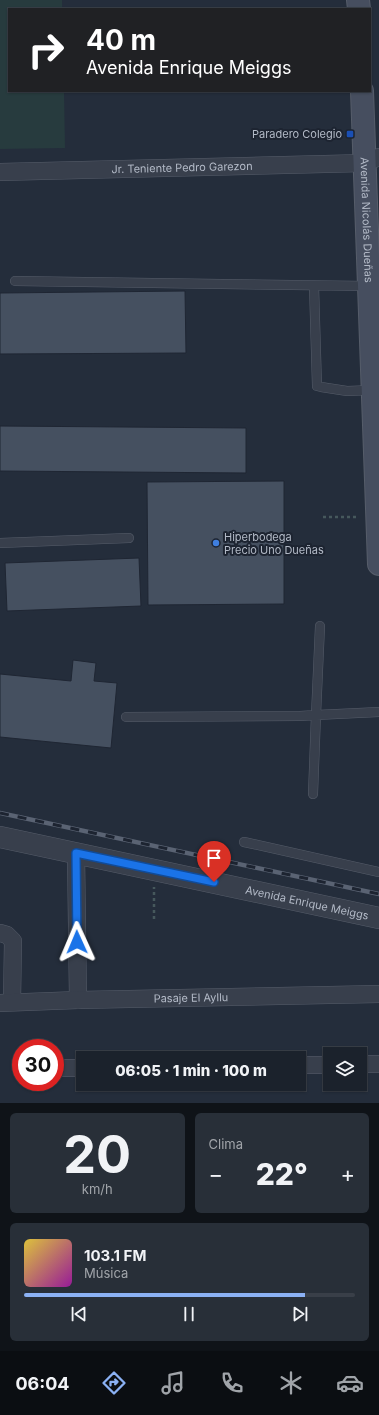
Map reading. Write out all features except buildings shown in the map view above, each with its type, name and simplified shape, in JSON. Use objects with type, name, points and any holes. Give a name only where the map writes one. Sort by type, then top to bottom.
[{"type":"main road","name":"Avenida Nicolás Dueñas","points":[[362,92],[372,160],[369,286],[379,564]]},
{"type":"street","name":"Jr. Teniente Pedro Garezon","points":[[0,172],[372,160]]},
{"type":"street","name":"Avenida Enrique Meiggs","points":[[0,837],[379,918]]},
{"type":"street","points":[[76,853],[78,1000]]},
{"type":"street","points":[[0,933],[7,934],[13,941],[5,1003]]},
{"type":"street","name":"Pasaje El Ayllu","points":[[5,1003],[78,1000],[379,994]]},
{"type":"street","points":[[367,1064],[379,1064]]},
{"type":"street","points":[[306,1065],[323,1065]]},
{"type":"street","points":[[64,1068],[76,1068]]},
{"type":"lane","points":[[15,281],[369,286]]},
{"type":"lane","points":[[314,286],[317,386],[347,390],[373,390]]},
{"type":"lane","points":[[0,543],[130,538]]},
{"type":"lane","points":[[313,794],[320,626]]},
{"type":"lane","points":[[126,718],[300,716],[379,712]]},
{"type":"lane","points":[[244,842],[379,872]]},
{"type":"path","points":[[323,517],[377,516]]},
{"type":"path","points":[[154,919],[155,870]]},
{"type":"green space","points":[[0,0],[62,0],[62,8],[8,8],[8,92],[64,92],[65,148],[0,149]]},
{"type":"railway","points":[[0,813],[379,894]]},
{"type":"place","name":"Paradero Colegio","points":[[350,134]]},
{"type":"place","name":"Hiperbodega Precio Uno Dueñas","points":[[216,543]]},
{"type":"route","points":[[77,942],[76,853],[214,882]]}]
